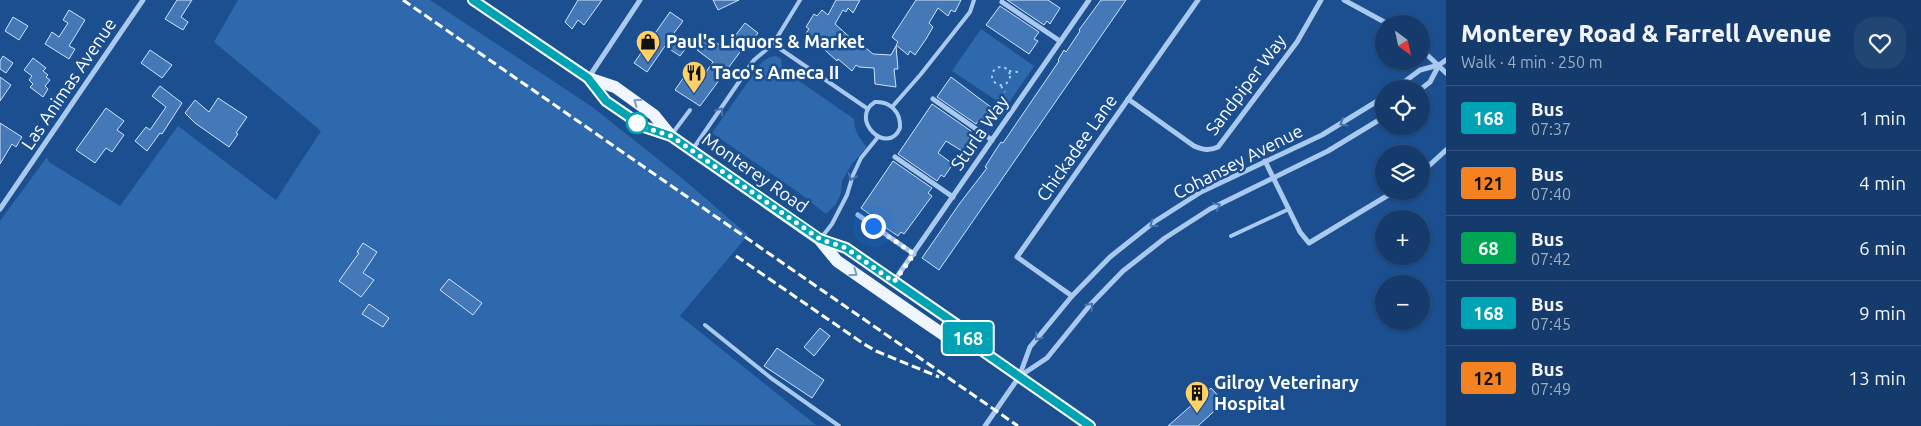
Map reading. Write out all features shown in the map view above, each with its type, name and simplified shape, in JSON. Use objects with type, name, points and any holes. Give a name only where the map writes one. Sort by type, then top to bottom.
[{"type":"main road","name":"Monterey Road","points":[[473,0],[588,78],[606,101],[644,127],[671,136],[820,239],[846,248],[956,324],[974,345],[1090,426]]},
{"type":"main road","name":"Monterey Road","points":[[820,239],[837,261],[922,320],[947,337],[974,345]]},
{"type":"street","name":"Las Animas Avenue","points":[[0,209],[143,0]]},
{"type":"street","points":[[588,78],[640,0]]},
{"type":"street","name":"Sturla Way","points":[[894,282],[1089,0]]},
{"type":"street","name":"Chickadee Lane","points":[[1072,296],[1017,257],[1198,0]]},
{"type":"street","name":"Sandpiper Way","points":[[1128,99],[1194,146],[1202,150],[1211,150],[1218,147],[1296,42],[1320,0]]},
{"type":"street","points":[[1344,0],[1375,17]]},
{"type":"street","points":[[1002,2],[1060,42]]},
{"type":"street","points":[[1430,57],[1446,73]]},
{"type":"street","points":[[1407,80],[1420,70],[1439,65],[1446,60]]},
{"type":"street","points":[[1430,82],[1439,65]]},
{"type":"street","points":[[933,99],[992,140]]},
{"type":"street","name":"Cohansey Avenue","points":[[985,426],[1020,377],[1030,347],[1072,296],[1110,257],[1154,222],[1201,192],[1322,135],[1375,103]]},
{"type":"street","name":"Cohansey Avenue","points":[[1020,377],[1047,358],[1090,305],[1123,271],[1165,238],[1210,209],[1328,151],[1375,122]]},
{"type":"street","points":[[1430,165],[1446,150]]},
{"type":"street","points":[[895,157],[953,197]]},
{"type":"street","points":[[1265,161],[1300,232],[1309,243],[1380,200]]},
{"type":"street","points":[[858,215],[914,254]]},
{"type":"lane","points":[[692,151],[754,60],[773,44],[800,0]]},
{"type":"lane","points":[[892,107],[970,12],[974,0]]},
{"type":"lane","points":[[773,44],[868,109]]},
{"type":"lane","points":[[875,102],[882,102],[892,107],[900,121],[898,133],[888,139],[878,137],[868,125],[866,118],[868,109],[875,102]]},
{"type":"lane","points":[[671,136],[690,110]]},
{"type":"lane","points":[[820,239],[832,224],[847,195],[860,158],[878,137]]},
{"type":"lane","points":[[1231,236],[1288,208]]},
{"type":"lane","points":[[705,325],[771,378],[839,426]]},
{"type":"path","points":[[1005,92],[1000,84],[993,81],[992,72],[1001,66],[1008,71],[1019,72]]},
{"type":"path","points":[[1000,84],[1004,84],[1009,80],[1008,71]]},
{"type":"shaded area","points":[[238,0],[430,0],[591,106],[683,179],[748,235],[680,316],[816,425],[0,426],[0,221],[47,157],[49,162],[120,206],[178,126],[276,200],[321,131],[214,42]]},
{"type":"shaded area","points":[[981,29],[1034,66],[1006,107],[952,71]]},
{"type":"shaded area","points":[[776,56],[781,59],[782,69],[854,119],[858,134],[867,147],[852,164],[842,181],[841,193],[836,204],[826,214],[798,192],[712,133],[762,62]]},
{"type":"building","points":[[177,0],[192,0],[181,17],[188,22],[183,30],[165,19]]},
{"type":"building","points":[[578,0],[602,0],[584,25],[578,20],[572,29],[565,22]]},
{"type":"building","points":[[713,0],[739,0],[718,10]]},
{"type":"building","points":[[836,0],[860,0],[853,13],[848,8],[846,12],[843,10],[835,24],[854,41],[855,39],[873,54],[891,55],[896,46],[898,69],[894,69],[896,87],[875,84],[874,68],[856,65],[852,71],[838,59],[837,61],[806,33],[809,29],[806,27],[814,14],[817,16],[822,10],[828,15]]},
{"type":"building","points":[[916,0],[961,0],[955,12],[951,10],[948,16],[938,8],[929,23],[933,27],[926,39],[915,55],[910,51],[908,55],[896,45],[898,42],[892,37]]},
{"type":"building","points":[[1007,0],[1048,0],[1060,8],[1050,24],[1047,21],[1044,25]]},
{"type":"building","points":[[1101,0],[1126,0],[939,270],[922,258],[987,168],[985,167],[1001,142],[1003,143],[1059,61],[1064,50],[1066,52]]},
{"type":"building","points":[[1000,6],[1039,32],[1034,39],[1038,41],[1029,54],[986,25]]},
{"type":"building","points":[[69,10],[85,20],[69,46],[75,49],[69,59],[45,44],[52,32],[59,37],[68,23],[63,20]]},
{"type":"building","points":[[670,12],[683,21],[674,33],[689,44],[680,56],[665,46],[647,72],[634,63]]},
{"type":"building","points":[[13,17],[28,26],[19,40],[5,31]]},
{"type":"building","points":[[745,23],[758,33],[751,42],[749,40],[700,106],[675,90],[686,74],[698,83],[713,62],[697,50],[707,36],[725,49]]},
{"type":"building","points":[[150,50],[172,65],[162,78],[141,63]]},
{"type":"building","points":[[3,56],[13,63],[6,73],[0,69],[0,61]]},
{"type":"building","points":[[33,58],[46,68],[43,71],[50,80],[45,86],[48,89],[43,97],[30,87],[33,84],[29,80],[32,76],[24,70]]},
{"type":"building","points":[[0,77],[11,85],[0,101]]},
{"type":"building","points":[[951,77],[992,108],[983,120],[980,118],[976,124],[937,97]]},
{"type":"building","points":[[160,86],[182,103],[162,134],[160,133],[147,151],[135,141],[146,127],[150,130],[166,107],[152,96]]},
{"type":"building","points":[[218,98],[247,117],[229,147],[195,123],[185,113],[195,100],[209,112]]},
{"type":"building","points":[[932,104],[971,131],[968,137],[971,139],[962,151],[946,141],[938,153],[953,164],[944,177],[941,175],[937,181],[898,154]]},
{"type":"building","points":[[106,108],[124,121],[117,130],[124,135],[112,152],[106,148],[95,163],[76,150]]},
{"type":"building","points":[[0,123],[22,137],[16,147],[12,144],[0,164]]},
{"type":"building","points":[[893,161],[932,188],[928,193],[932,196],[904,234],[901,232],[898,236],[874,220],[875,218],[861,208]]},
{"type":"building","points":[[363,243],[377,252],[363,273],[374,280],[361,297],[339,281],[359,253],[357,252]]},
{"type":"building","points":[[449,279],[482,303],[473,315],[440,290]]},
{"type":"building","points":[[369,304],[389,318],[383,327],[362,314]]},
{"type":"building","points":[[820,328],[830,336],[814,356],[804,347]]},
{"type":"building","points":[[777,348],[824,380],[812,398],[764,366]]},
{"type":"building","name":"Gilroy Veterinary Hospital","points":[[1211,388],[1224,402],[1198,426],[1168,426]]},
{"type":"railway","points":[[403,0],[1018,426]]},
{"type":"railway","points":[[736,256],[864,344],[876,351],[939,377]]},
{"type":"bus line","name":"168","points":[[473,0],[588,78],[606,101],[644,127],[671,136],[820,239],[846,248],[956,324],[974,345],[1090,426]]},
{"type":"place","name":"Paul's Liquors & Market","points":[[648,63]]},
{"type":"place","name":"Taco's Ameca II","points":[[694,94]]},
{"type":"place","name":"Gilroy Veterinary Hospital","points":[[1197,414]]},
{"type":"route","points":[[637,123],[671,136],[820,239],[846,248],[894,282],[914,254],[873,226]]}]
